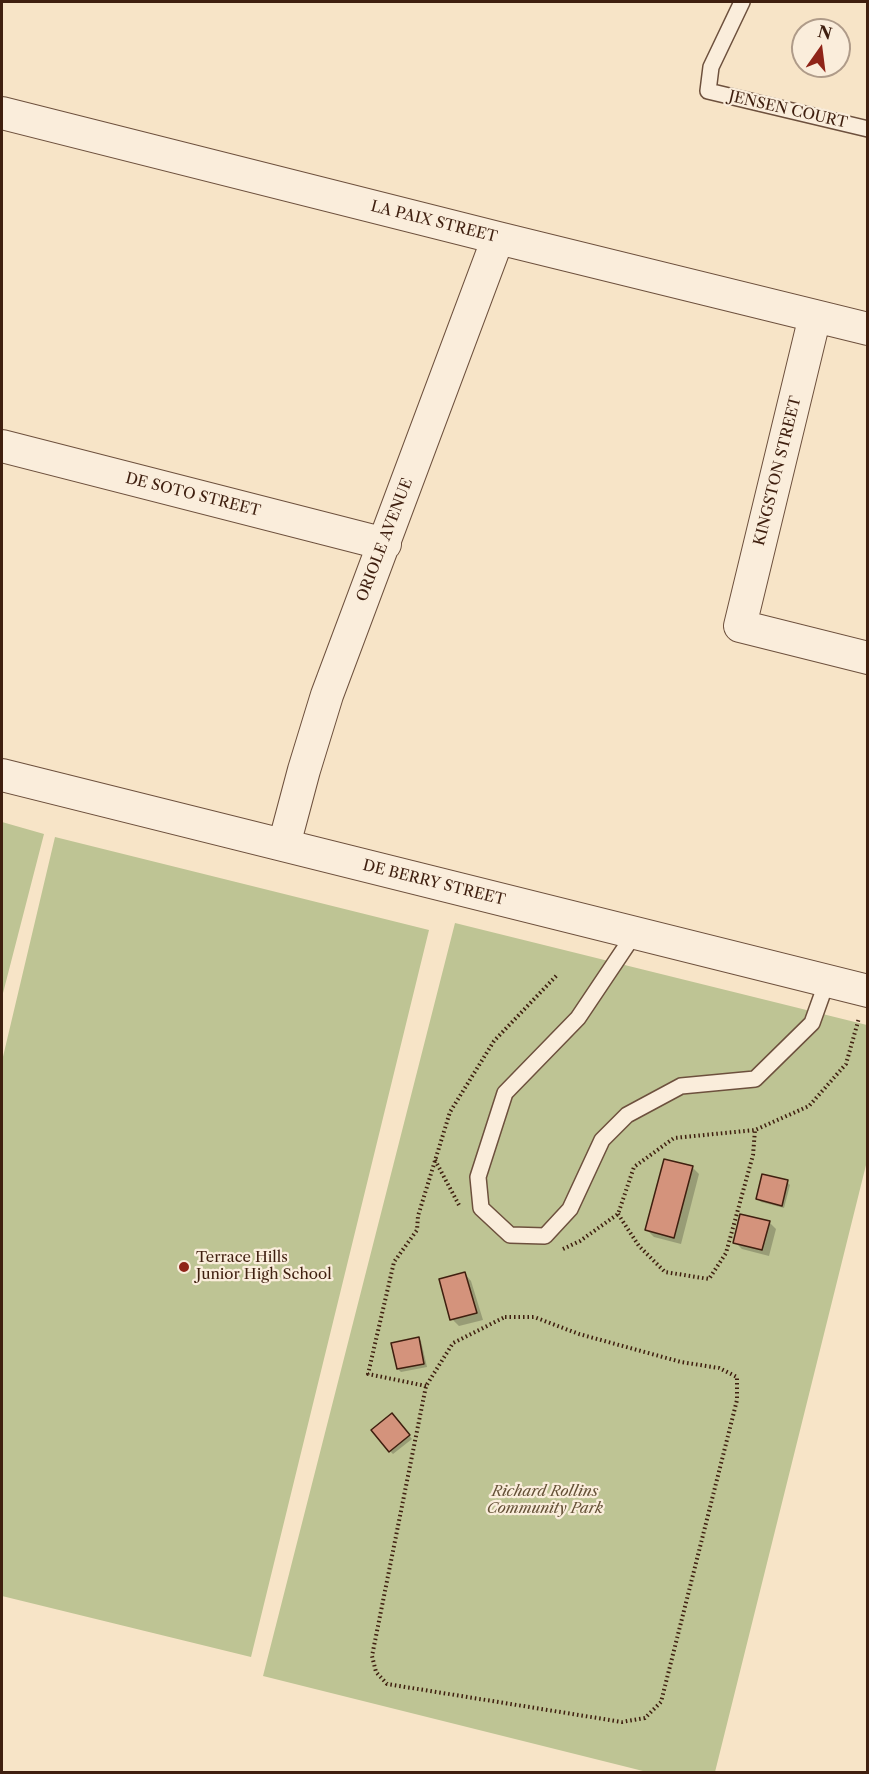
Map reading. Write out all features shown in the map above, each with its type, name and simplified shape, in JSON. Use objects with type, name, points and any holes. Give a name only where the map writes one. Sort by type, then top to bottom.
[{"type":"street","name":"LA PAIX STREET","points":[[2,113],[867,329]]},
{"type":"street","name":"ORIOLE AVENUE","points":[[284,845],[303,770],[327,695],[498,238]]},
{"type":"street","name":"KINGSTON STREET","points":[[815,316],[740,626],[867,658]]},
{"type":"street","name":"DE SOTO STREET","points":[[2,446],[384,544]]},
{"type":"street","name":"DE BERRY STREET","points":[[2,775],[827,981],[863,1005]]},
{"type":"lane","name":"JENSEN COURT","points":[[742,2],[711,67],[708,91],[867,129]]},
{"type":"lane","points":[[635,933],[579,1018],[506,1093],[478,1177],[482,1208],[510,1235],[545,1236],[570,1209],[602,1140],[627,1115],[681,1086],[755,1079],[812,1023],[827,981]]},
{"type":"path","points":[[426,1386],[368,1374],[394,1262],[417,1230],[418,1216],[450,1112],[494,1041],[558,974]]},
{"type":"path","points":[[554,1254],[580,1241],[618,1214],[634,1167],[674,1138],[755,1131],[809,1106],[846,1064],[863,1005]]},
{"type":"path","points":[[618,1214],[639,1246],[665,1272],[709,1279],[726,1253],[753,1155],[755,1131]]},
{"type":"path","points":[[435,1160],[462,1210]]},
{"type":"path","points":[[505,1317],[534,1317],[579,1334],[681,1362],[719,1368],[737,1377],[737,1400],[661,1702],[645,1718],[622,1722],[387,1684],[375,1672],[372,1656],[426,1386],[453,1343],[505,1317]]},
{"type":"green space","points":[[2,822],[44,834],[2,997]]},
{"type":"green space","name":"Terrace Hills Junior High School","points":[[55,837],[429,930],[251,1657],[2,1596],[2,1061]]},
{"type":"green space","name":"Richard Rollins Community Park","points":[[455,923],[867,1025],[867,1161],[715,1772],[647,1772],[263,1676]]},
{"type":"building","points":[[664,1159],[693,1166],[674,1238],[645,1230]]},
{"type":"building","points":[[762,1174],[788,1180],[782,1206],[756,1199]]},
{"type":"building","points":[[740,1214],[770,1221],[762,1250],[733,1243]]},
{"type":"building","points":[[465,1272],[477,1313],[450,1320],[439,1279]]},
{"type":"building","points":[[419,1337],[424,1364],[397,1369],[391,1343]]},
{"type":"building","points":[[392,1413],[410,1435],[389,1452],[371,1430]]},
{"type":"place","name":"Terrace Hills Junior High School","points":[[184,1267]]}]
